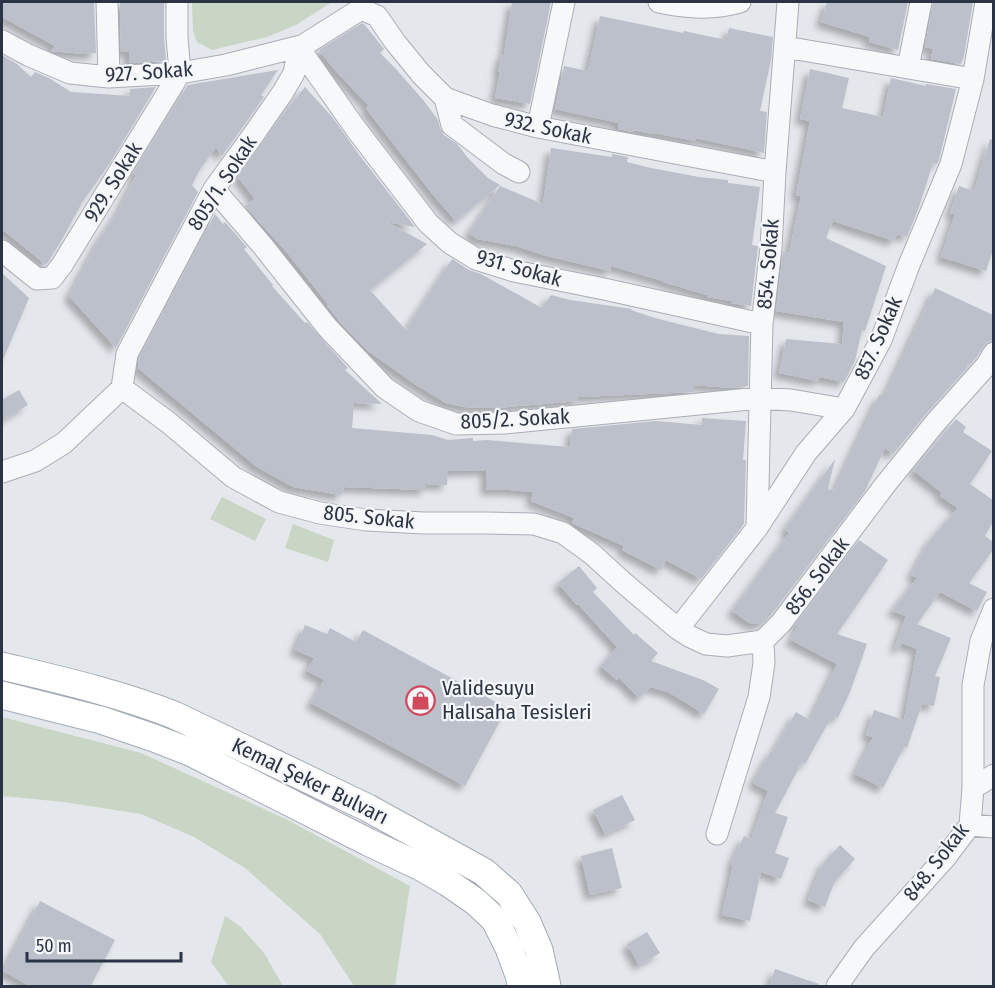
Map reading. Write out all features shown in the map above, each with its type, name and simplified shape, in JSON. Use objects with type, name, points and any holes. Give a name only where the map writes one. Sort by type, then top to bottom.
[{"type":"main road","name":"Kemal Şeker Bulvarı","points":[[2,666],[99,689],[174,715],[368,808],[484,872],[509,894],[527,922],[539,950],[547,987]]},
{"type":"main road","name":"Kemal Şeker Bulvarı","points":[[2,695],[101,720],[189,752],[421,867],[476,902],[495,920],[509,948],[521,987]]},
{"type":"street","points":[[107,2],[109,77]]},
{"type":"street","points":[[177,2],[180,72]]},
{"type":"street","points":[[538,127],[564,2]]},
{"type":"street","points":[[659,2],[706,8],[741,2]]},
{"type":"street","name":"854. Sokak","points":[[757,528],[762,324],[771,248],[788,2]]},
{"type":"street","points":[[908,68],[921,2]]},
{"type":"street","name":"857. Sokak","points":[[678,629],[757,528],[806,453],[844,409],[881,340],[951,164],[973,79],[986,2]]},
{"type":"street","name":"932. Sokak","points":[[300,47],[361,9],[377,16],[421,74],[445,98],[492,115],[538,127],[775,172]]},
{"type":"street","name":"927. Sokak","points":[[2,41],[70,74],[109,77],[180,72],[226,65],[300,47]]},
{"type":"street","name":"805/1. Sokak","points":[[122,388],[127,354],[214,189],[294,73],[300,47]]},
{"type":"street","name":"931. Sokak","points":[[300,47],[356,129],[428,224],[450,243],[476,260],[514,271],[762,324]]},
{"type":"street","points":[[784,47],[973,79]]},
{"type":"street","name":"929. Sokak","points":[[2,250],[37,279],[52,278],[63,265],[180,72]]},
{"type":"street","points":[[445,98],[453,125],[504,164],[519,172]]},
{"type":"street","name":"805/2. Sokak","points":[[214,189],[327,327],[385,388],[419,411],[456,424],[505,423],[760,398],[791,400],[844,409]]},
{"type":"street","name":"856. Sokak","points":[[763,641],[781,623],[928,432],[991,360]]},
{"type":"street","points":[[2,472],[35,461],[64,443],[122,388]]},
{"type":"street","name":"805. Sokak","points":[[122,388],[169,423],[233,477],[279,502],[320,513],[366,520],[534,524],[563,533],[592,554],[678,629],[706,644],[727,646],[763,641]]},
{"type":"street","name":"848. Sokak","points":[[837,987],[864,948],[945,858],[970,825],[973,788],[974,685],[981,641],[993,609]]},
{"type":"street","points":[[717,834],[759,697],[764,663],[763,641]]},
{"type":"street","points":[[973,788],[993,775]]},
{"type":"street","points":[[970,825],[993,826]]},
{"type":"green space","points":[[192,2],[332,2],[296,25],[267,37],[212,50],[197,42],[193,31]]},
{"type":"green space","points":[[222,497],[266,519],[255,541],[210,519]]},
{"type":"green space","points":[[293,524],[334,540],[328,562],[285,548]]},
{"type":"green space","points":[[2,717],[141,753],[286,819],[410,886],[395,986],[354,986],[320,934],[245,868],[194,837],[141,814],[64,802],[2,796]]},
{"type":"green space","points":[[225,916],[241,927],[264,953],[283,986],[230,986],[227,984],[211,962]]},
{"type":"building","points":[[2,2],[94,2],[96,53],[51,51],[55,46],[2,17]]},
{"type":"building","points":[[120,2],[164,2],[166,61],[129,63],[129,51],[121,52]]},
{"type":"building","points":[[512,2],[551,2],[530,104],[495,98]]},
{"type":"building","points":[[827,2],[908,2],[898,50],[869,42],[870,37],[821,22]]},
{"type":"building","points":[[933,2],[973,2],[961,64],[931,59],[933,49],[925,47]]},
{"type":"building","points":[[600,16],[726,40],[729,28],[773,37],[771,60],[760,111],[767,112],[764,153],[696,138],[696,141],[618,129],[619,123],[555,109],[564,66],[588,71]]},
{"type":"building","points":[[362,23],[384,49],[380,53],[424,101],[438,120],[444,135],[457,144],[488,178],[500,185],[456,221],[371,115],[366,108],[369,106],[319,50]]},
{"type":"building","points":[[2,55],[17,64],[31,77],[35,72],[71,92],[130,96],[130,89],[156,87],[110,163],[83,201],[46,265],[2,229]]},
{"type":"building","points":[[810,69],[849,78],[842,108],[883,117],[891,78],[926,86],[926,84],[956,89],[939,160],[937,164],[933,163],[907,237],[897,234],[894,241],[833,221],[826,238],[886,266],[865,331],[862,330],[855,361],[844,382],[819,377],[818,381],[779,373],[786,339],[842,344],[844,322],[776,311],[783,252],[789,253],[801,196],[796,195],[810,121],[800,119]]},
{"type":"building","points":[[278,70],[261,95],[264,97],[222,156],[216,147],[199,171],[192,185],[198,192],[116,348],[69,296],[100,238],[118,212],[136,175],[133,173],[188,85]]},
{"type":"building","points":[[305,87],[333,118],[415,227],[387,222],[427,244],[370,290],[406,330],[452,259],[542,308],[551,295],[632,309],[655,318],[719,334],[749,336],[748,386],[731,388],[694,385],[694,392],[578,397],[578,401],[495,408],[464,407],[446,403],[413,383],[367,350],[340,322],[284,249],[245,206],[255,199],[238,177]]},
{"type":"building","points":[[990,139],[993,140],[993,250],[986,271],[941,257],[955,214],[950,213],[959,186],[974,191]]},
{"type":"building","points":[[551,148],[612,157],[612,154],[628,157],[627,162],[651,168],[760,187],[752,245],[758,246],[751,306],[707,297],[707,295],[611,266],[610,271],[516,246],[477,239],[469,233],[500,186],[543,204]]},
{"type":"building","points":[[215,214],[247,247],[244,249],[272,286],[348,368],[345,370],[382,404],[354,403],[352,428],[432,435],[448,440],[473,438],[473,441],[486,440],[570,447],[572,429],[656,421],[702,425],[702,418],[746,421],[743,460],[746,460],[744,524],[701,579],[666,560],[661,570],[622,550],[624,546],[572,523],[574,518],[531,501],[533,492],[486,490],[486,470],[448,471],[447,485],[426,484],[426,490],[344,487],[341,495],[293,487],[257,467],[138,368],[139,358]]},
{"type":"building","points":[[2,273],[29,298],[2,362]]},
{"type":"building","points":[[935,288],[993,315],[993,341],[987,342],[976,358],[970,365],[968,364],[893,454],[885,448],[865,491],[771,615],[762,624],[751,624],[732,611],[789,533],[785,529],[835,459],[828,489],[834,491],[879,395],[885,395]]},
{"type":"building","points":[[19,390],[28,405],[2,420],[2,400]]},
{"type":"building","points":[[956,419],[966,427],[963,432],[992,451],[970,484],[993,500],[993,522],[985,536],[993,542],[993,550],[969,583],[987,592],[977,611],[940,592],[917,624],[951,638],[935,676],[940,677],[934,706],[922,704],[907,748],[904,747],[883,788],[855,774],[873,737],[866,735],[874,710],[904,720],[917,649],[902,643],[899,649],[895,647],[906,616],[892,611],[917,578],[911,575],[930,540],[958,508],[940,496],[942,493],[913,470]]},
{"type":"building","points":[[859,540],[888,560],[837,634],[867,644],[850,692],[838,718],[832,716],[805,764],[802,762],[775,813],[788,817],[775,853],[789,858],[781,879],[761,872],[750,921],[722,915],[733,865],[731,864],[744,836],[751,840],[768,791],[753,783],[796,712],[810,720],[837,664],[791,640],[798,625],[795,625]]},
{"type":"building","points":[[579,566],[597,588],[593,592],[634,635],[635,633],[658,653],[651,661],[703,680],[719,689],[704,714],[670,693],[651,687],[639,698],[619,678],[617,680],[601,666],[617,647],[558,583]]},
{"type":"building","points":[[305,625],[327,634],[330,628],[356,642],[363,630],[507,708],[465,786],[311,703],[324,680],[307,671],[314,658],[295,650]]},
{"type":"building","points":[[622,795],[635,820],[605,834],[593,810]]},
{"type":"building","points":[[840,845],[855,859],[834,883],[825,907],[808,900],[822,865]]},
{"type":"building","points":[[612,848],[622,888],[590,895],[581,856]]},
{"type":"building","points":[[40,901],[115,940],[90,987],[31,987],[3,971]]},
{"type":"building","points":[[647,932],[660,953],[639,965],[627,944]]},
{"type":"building","points":[[775,969],[819,984],[818,987],[769,987]]},
{"type":"place","name":"Validesuyu Halısaha Tesisleri","points":[[421,700]]}]
